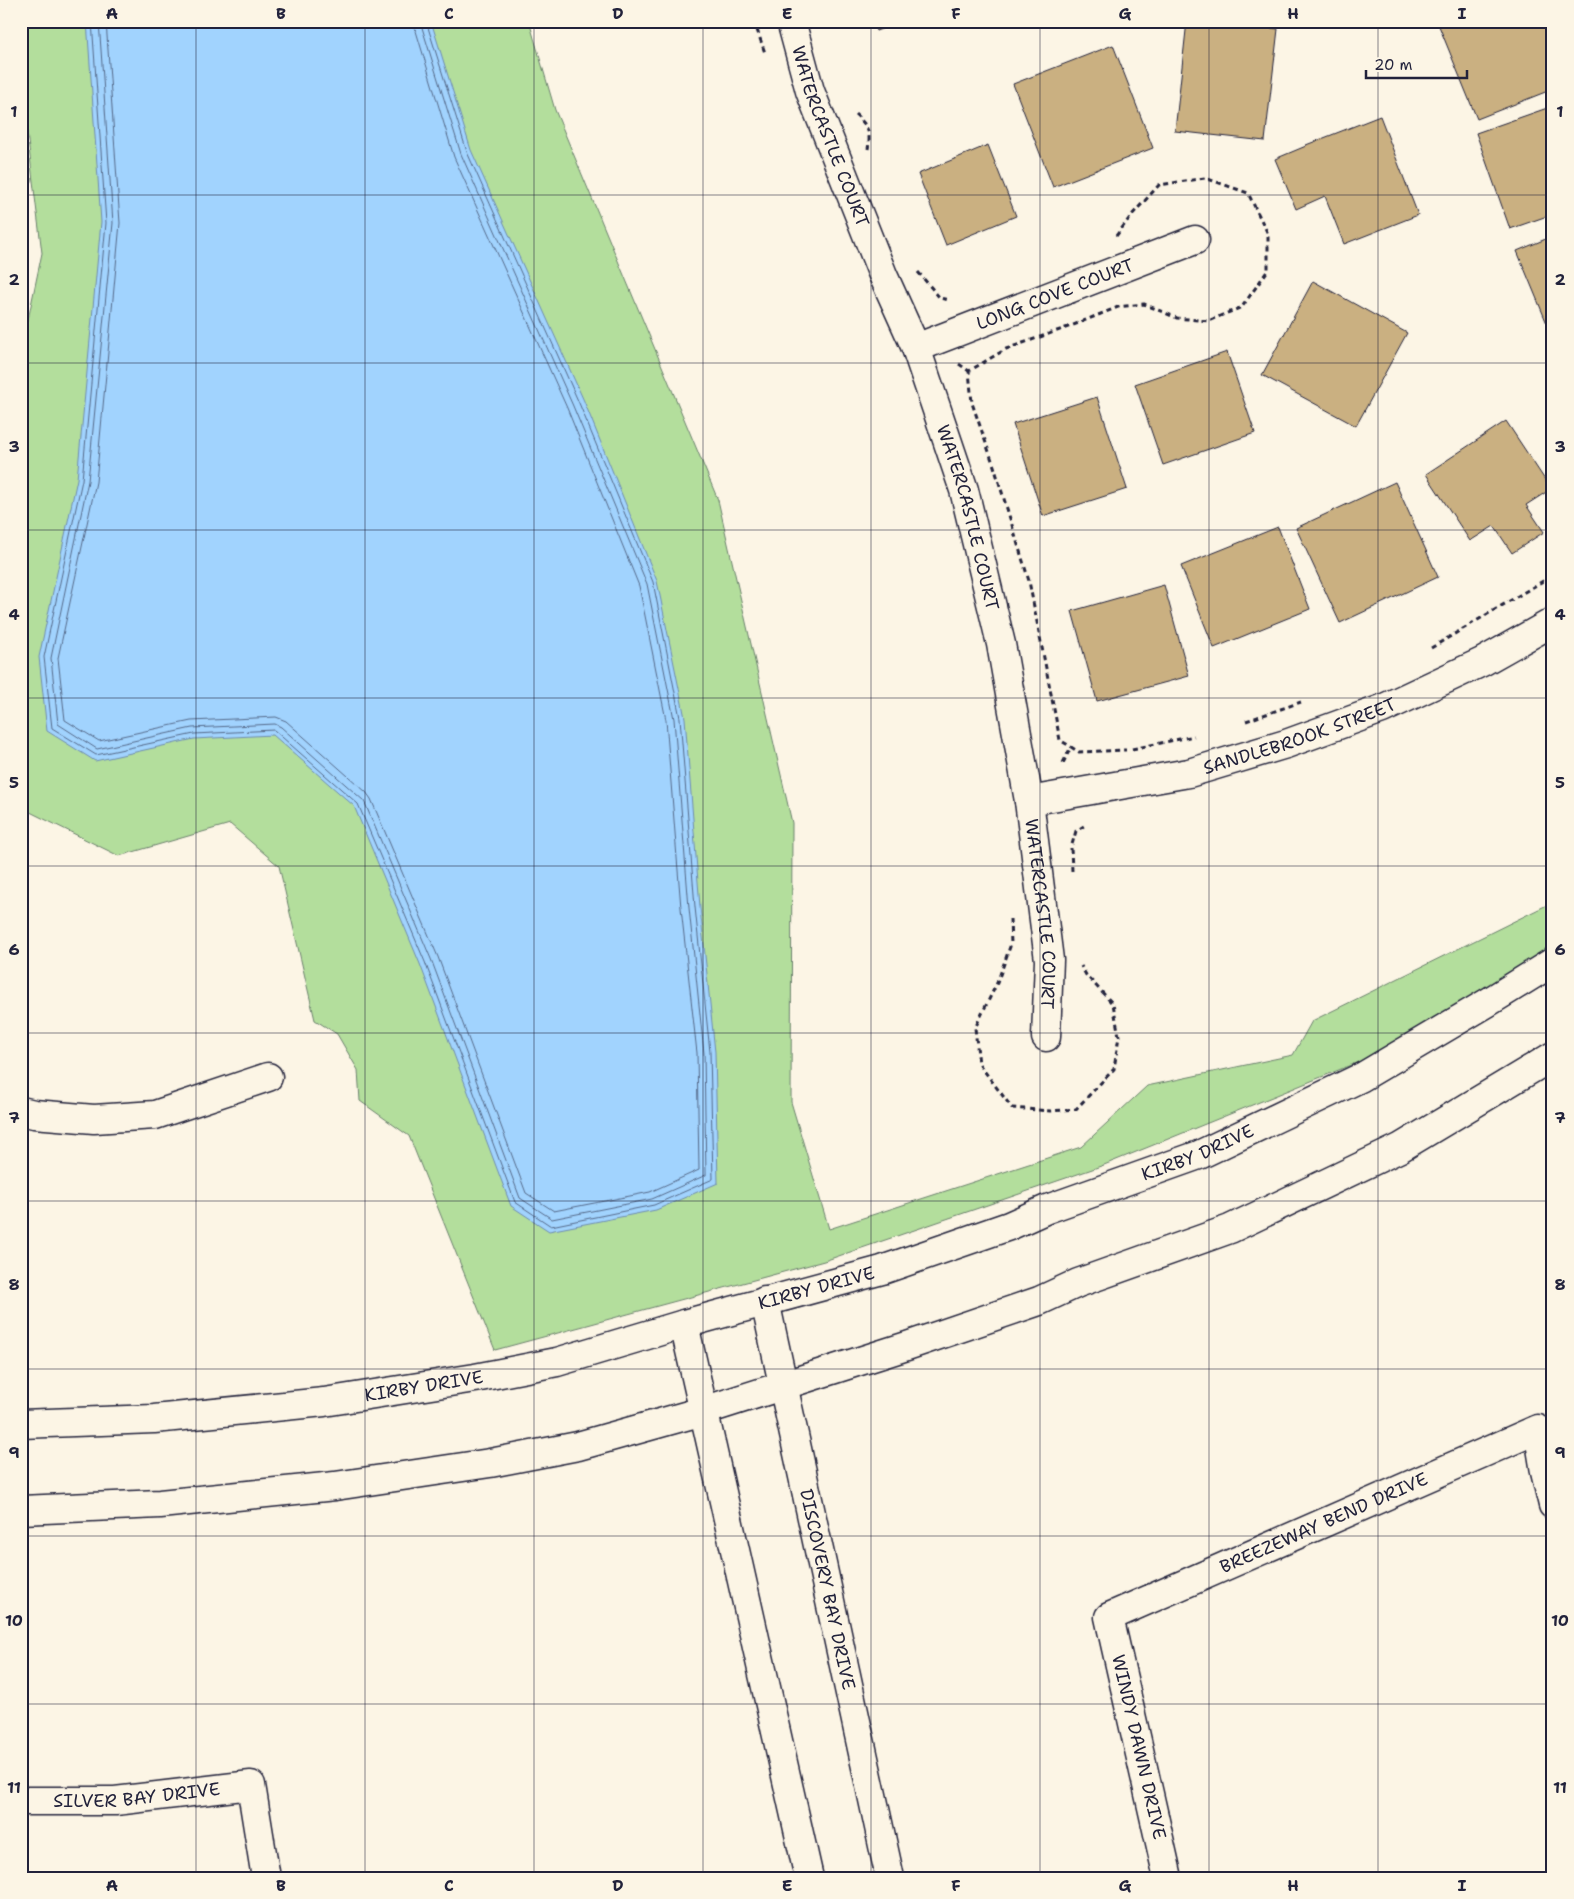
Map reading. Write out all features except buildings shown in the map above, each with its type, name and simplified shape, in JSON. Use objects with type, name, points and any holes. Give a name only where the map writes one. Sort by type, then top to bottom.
[{"type":"street","name":"WATERCASTLE COURT","points":[[791,21],[810,91],[883,275],[916,348],[964,490],[1001,644],[1029,800],[1049,960],[1046,1037]]},
{"type":"street","name":"LONG COVE COURT","points":[[916,348],[1194,240]]},
{"type":"street","name":"SANDLEBROOK STREET","points":[[1029,800],[1189,773],[1286,744],[1382,709],[1482,662],[1553,622]]},
{"type":"street","name":"KIRBY DRIVE","points":[[21,1424],[154,1418],[324,1402],[475,1378],[557,1362],[765,1301],[882,1270],[1009,1226],[1047,1209],[1199,1155],[1362,1077],[1553,962]]},
{"type":"street","points":[[21,1510],[160,1504],[335,1486],[490,1463],[578,1446],[703,1411],[782,1384],[907,1346],[1039,1301],[1078,1283],[1230,1229],[1400,1148],[1553,1056]]},
{"type":"street","points":[[21,1111],[34,1114],[94,1119],[154,1115],[268,1077]]},
{"type":"street","name":"DISCOVERY BAY DRIVE","points":[[765,1301],[890,1878]]},
{"type":"street","points":[[684,1324],[809,1878]]},
{"type":"street","name":"BREEZEWAY BEND DRIVE","points":[[1109,1617],[1538,1429],[1553,1506]]},
{"type":"street","name":"WINDY DAWN DRIVE","points":[[1109,1617],[1168,1878]]},
{"type":"street","name":"SILVER BAY DRIVE","points":[[21,1801],[115,1801],[252,1785],[266,1878]]},
{"type":"path","points":[[754,21],[765,54]]},
{"type":"path","points":[[851,111],[862,121],[871,134],[867,156]]},
{"type":"path","points":[[1111,244],[1131,216],[1160,185],[1206,178],[1248,193],[1268,234],[1268,270],[1242,307],[1208,321],[1177,318],[1144,304],[1118,306],[1071,326],[1006,349],[969,371],[972,403],[994,466],[1029,581],[1060,740],[1079,752],[1123,750],[1201,735]]},
{"type":"path","points":[[914,267],[940,298],[955,301]]},
{"type":"path","points":[[1424,653],[1553,575]]},
{"type":"path","points":[[1243,722],[1304,702]]},
{"type":"path","points":[[1072,873],[1071,848],[1076,831],[1089,823]]},
{"type":"path","points":[[1010,916],[1011,944],[997,983],[975,1028],[979,1064],[1012,1108],[1051,1111],[1076,1109],[1114,1069],[1119,1036],[1112,1004],[1086,975],[1078,959]]},
{"type":"green space","points":[[21,21],[529,21],[555,110],[718,500],[792,823],[791,1102],[829,1229],[1081,1147],[1147,1086],[1293,1055],[1312,1021],[1553,902],[1553,947],[1388,1050],[1104,1165],[824,1261],[495,1350],[409,1136],[360,1101],[358,1070],[337,1034],[315,1020],[279,866],[230,824],[119,856],[24,809],[21,804],[21,353],[42,253],[21,85]]},
{"type":"water","points":[[87,21],[431,21],[471,150],[584,401],[657,581],[685,718],[700,907],[715,1052],[718,1183],[656,1210],[549,1231],[511,1206],[420,964],[354,806],[273,735],[194,739],[95,761],[47,731],[39,657],[77,479],[101,222]]}]
